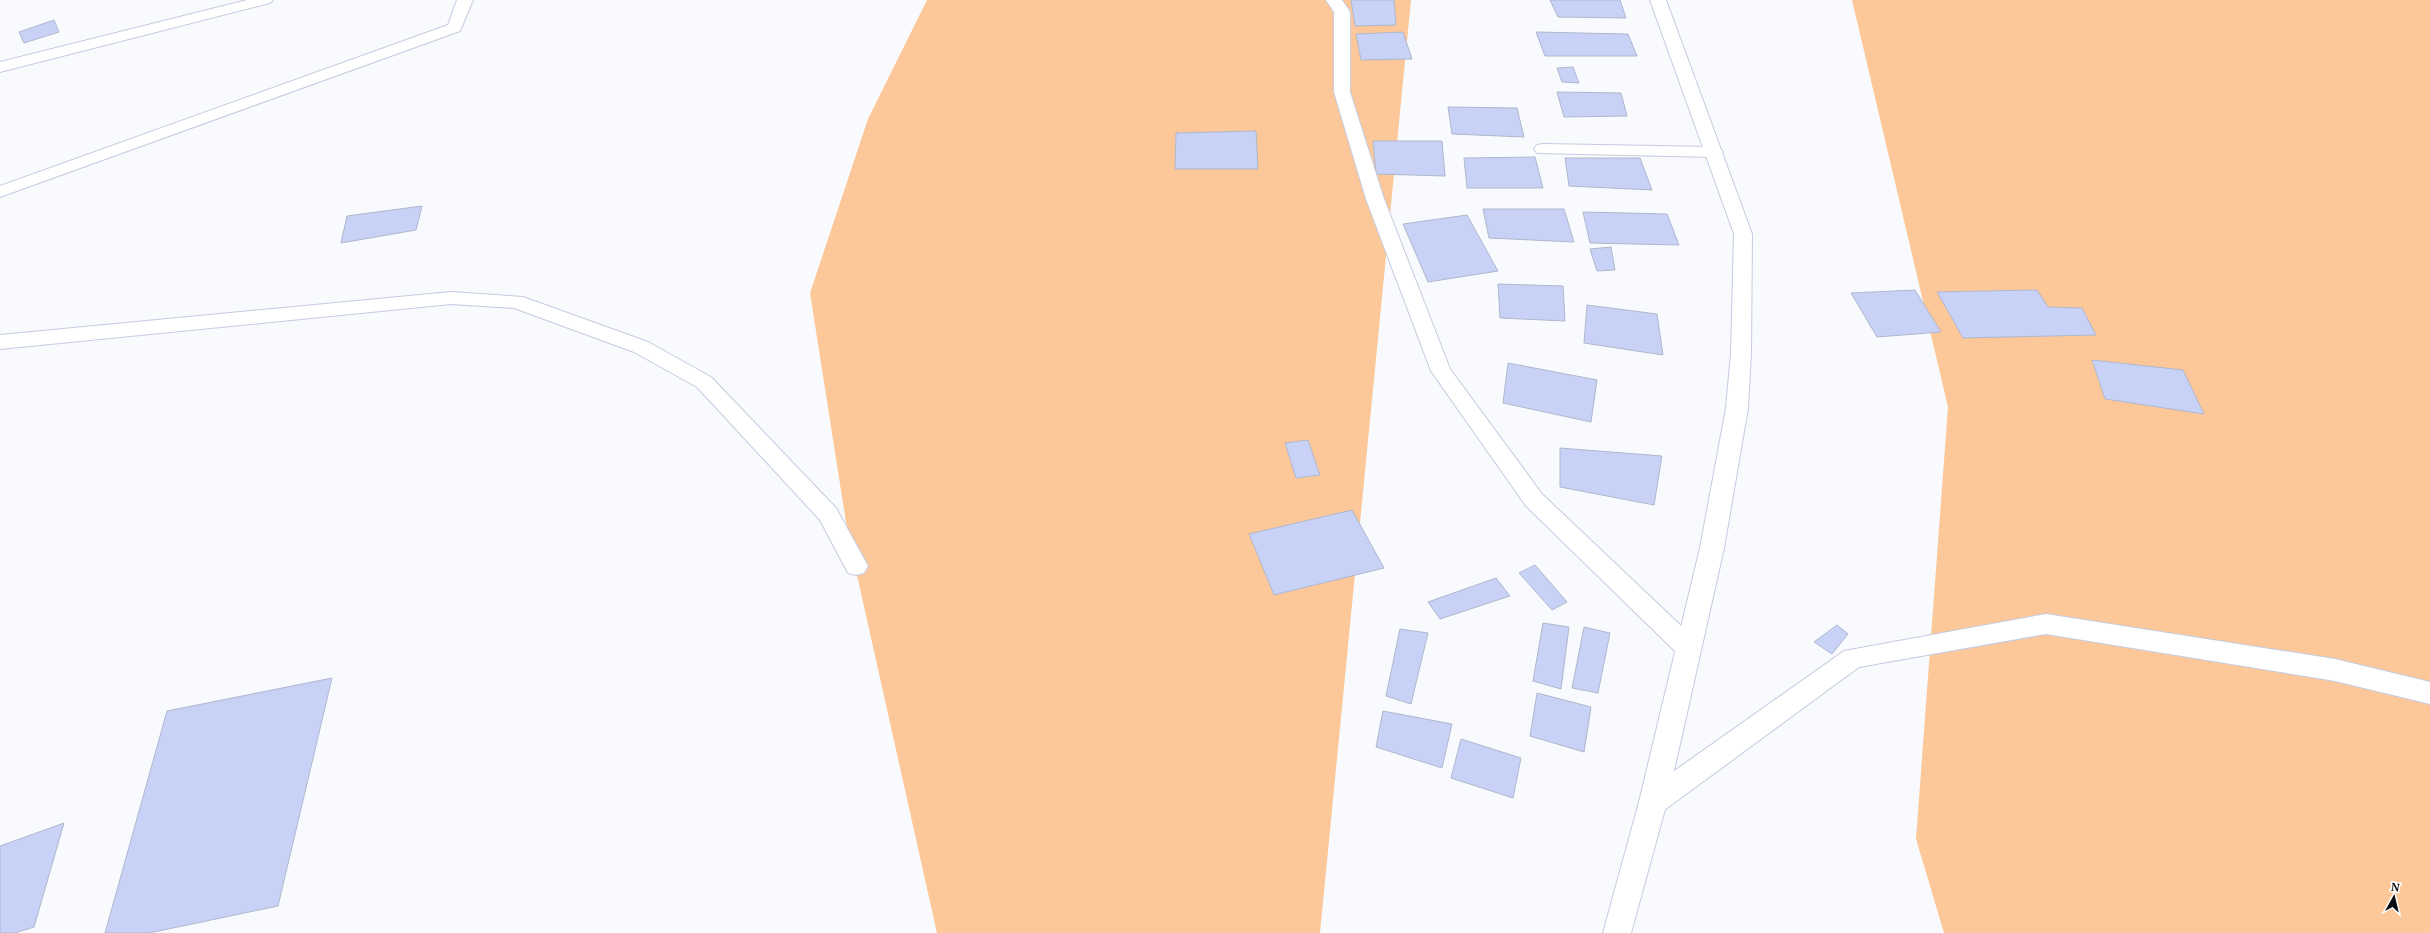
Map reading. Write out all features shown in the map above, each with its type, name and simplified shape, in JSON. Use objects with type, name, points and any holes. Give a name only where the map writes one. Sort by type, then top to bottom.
[{"type":"street","points":[[0,67],[265,0]]},
{"type":"street","points":[[0,192],[455,28],[464,0]]},
{"type":"street","points":[[1334,0],[1342,12],[1342,92],[1374,199],[1441,371],[1534,500],[1688,648]]},
{"type":"street","points":[[1617,933],[1653,802],[1712,548],[1736,408],[1741,353],[1743,234],[1658,0]]},
{"type":"street","points":[[1543,149],[1714,152]]},
{"type":"street","points":[[0,342],[451,298],[516,302],[641,347],[704,382],[828,514],[856,566]]},
{"type":"street","points":[[1653,802],[1852,658],[2046,624],[2335,670],[2430,693]]},
{"type":"shaded area","points":[[927,0],[1411,0],[1320,933],[937,933],[848,535],[810,293],[868,119]]},
{"type":"shaded area","points":[[1852,0],[2430,0],[2430,933],[1944,933],[1916,839],[1948,407]]},
{"type":"building","points":[[1351,0],[1394,0],[1396,25],[1355,26]]},
{"type":"building","points":[[1550,0],[1620,0],[1626,18],[1558,17]]},
{"type":"building","points":[[54,20],[59,32],[24,43],[19,32]]},
{"type":"building","points":[[1403,32],[1412,59],[1361,60],[1356,34]]},
{"type":"building","points":[[1536,32],[1628,34],[1637,56],[1545,56]]},
{"type":"building","points":[[1573,67],[1579,83],[1562,82],[1557,68]]},
{"type":"building","points":[[1557,92],[1621,93],[1627,116],[1564,117]]},
{"type":"building","points":[[1448,107],[1517,108],[1524,137],[1452,134]]},
{"type":"building","points":[[1256,131],[1258,169],[1175,169],[1176,133]]},
{"type":"building","points":[[1373,141],[1442,141],[1445,176],[1376,174]]},
{"type":"building","points":[[1535,157],[1543,188],[1467,188],[1464,158]]},
{"type":"building","points":[[1565,158],[1640,158],[1652,190],[1569,186]]},
{"type":"building","points":[[422,206],[416,230],[341,243],[347,216]]},
{"type":"building","points":[[1483,209],[1564,209],[1574,242],[1489,238]]},
{"type":"building","points":[[1583,212],[1667,214],[1679,245],[1590,243]]},
{"type":"building","points":[[1467,215],[1498,271],[1428,282],[1403,224]]},
{"type":"building","points":[[1611,247],[1615,270],[1597,271],[1590,249]]},
{"type":"building","points":[[1498,284],[1563,286],[1565,321],[1500,318]]},
{"type":"building","points":[[1915,290],[1941,332],[1877,337],[1851,293]]},
{"type":"building","points":[[2037,290],[2048,307],[2082,308],[2096,335],[1963,338],[1937,292]]},
{"type":"building","points":[[1587,305],[1657,314],[1663,355],[1584,343]]},
{"type":"building","points":[[2092,360],[2183,370],[2204,414],[2105,399]]},
{"type":"building","points":[[1508,363],[1597,380],[1591,422],[1503,403]]},
{"type":"building","points":[[1308,440],[1320,475],[1296,478],[1285,443]]},
{"type":"building","points":[[1560,448],[1662,456],[1654,505],[1560,487]]},
{"type":"building","points":[[1352,510],[1384,568],[1274,595],[1249,534]]},
{"type":"building","points":[[1535,565],[1567,602],[1552,610],[1519,573]]},
{"type":"building","points":[[1496,578],[1510,596],[1440,619],[1428,602]]},
{"type":"building","points":[[1543,623],[1569,627],[1561,689],[1533,681]]},
{"type":"building","points":[[1837,625],[1848,634],[1832,654],[1814,642]]},
{"type":"building","points":[[1584,627],[1610,633],[1598,693],[1572,688]]},
{"type":"building","points":[[1400,629],[1428,633],[1411,704],[1386,696]]},
{"type":"building","points":[[332,678],[278,906],[149,933],[105,933],[167,711]]},
{"type":"building","points":[[1537,693],[1591,707],[1584,752],[1530,736]]},
{"type":"building","points":[[1383,711],[1452,724],[1442,768],[1376,747]]},
{"type":"building","points":[[1461,739],[1521,758],[1513,798],[1451,778]]},
{"type":"building","points":[[64,823],[34,927],[15,933],[0,933],[0,846]]}]
